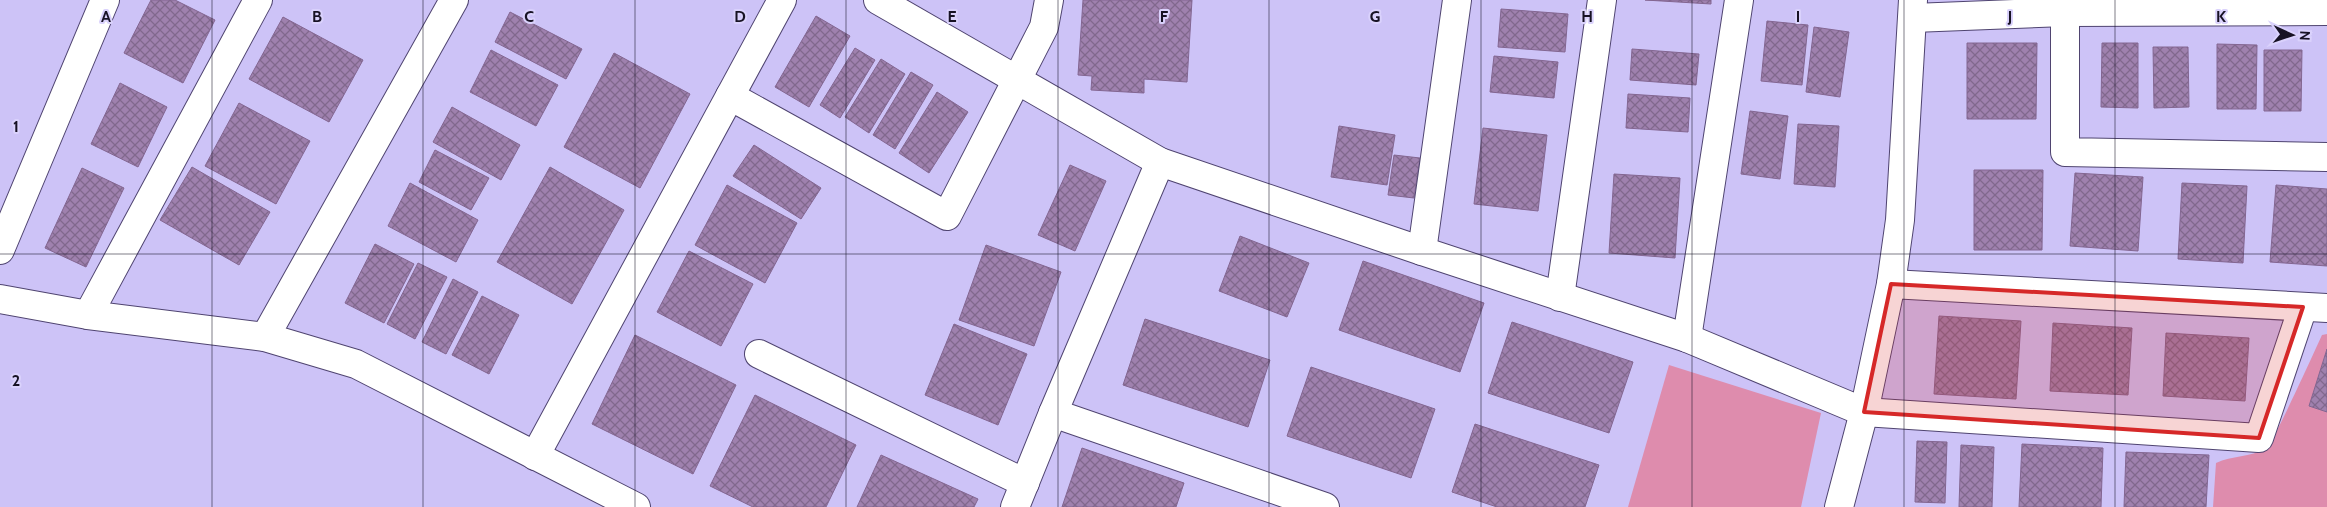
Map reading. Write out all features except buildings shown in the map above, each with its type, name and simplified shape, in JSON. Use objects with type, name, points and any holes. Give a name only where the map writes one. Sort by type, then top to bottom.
[{"type":"street","points":[[0,250],[106,0]]},
{"type":"street","points":[[88,315],[258,0]]},
{"type":"street","points":[[265,337],[454,0]]},
{"type":"street","points":[[535,456],[782,0]]},
{"type":"street","points":[[878,0],[1160,162],[1687,338],[1864,412],[2259,438],[2315,308],[1891,284]]},
{"type":"street","points":[[730,96],[947,216],[1044,27],[1049,0]]},
{"type":"street","points":[[1422,251],[1457,0]]},
{"type":"street","points":[[1560,297],[1602,0]]},
{"type":"street","points":[[1687,338],[1739,0]]},
{"type":"street","points":[[1839,507],[1864,412],[1891,284],[1900,220],[1913,9],[2065,12],[2163,6],[2327,11]]},
{"type":"street","points":[[2065,12],[2065,152],[2327,157]]},
{"type":"street","points":[[759,354],[1020,495],[1160,162]]},
{"type":"street","points":[[0,299],[88,315],[265,337],[356,364],[636,507]]},
{"type":"street","points":[[1053,413],[1325,507]]},
{"type":"highlighted area","points":[[1891,284],[2303,307],[2259,438],[1864,412]]},
{"type":"shaded area","points":[[2327,334],[2327,507],[2213,507],[2216,463],[2266,448],[2285,414],[2322,335]]},
{"type":"shaded area","points":[[1669,365],[1821,413],[1801,507],[1628,507]]}]
